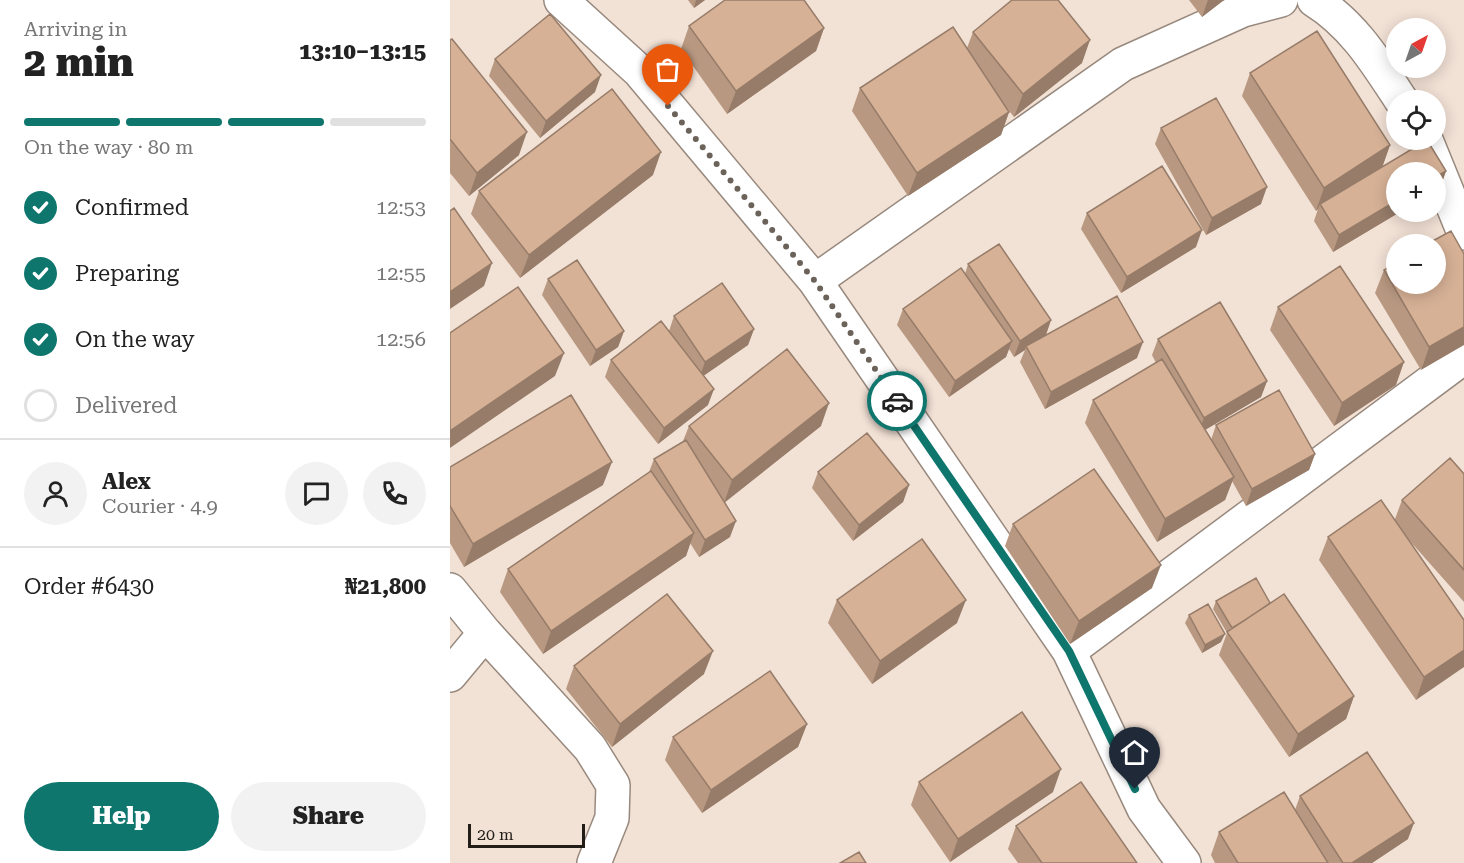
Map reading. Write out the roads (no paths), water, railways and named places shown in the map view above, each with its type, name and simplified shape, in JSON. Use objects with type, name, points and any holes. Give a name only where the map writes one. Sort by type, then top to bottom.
[{"type":"street","points":[[561,0],[639,71],[815,281],[1069,651],[1144,809],[1184,863]]},
{"type":"street","points":[[815,281],[1123,64],[1243,10],[1281,0]]},
{"type":"street","points":[[1314,0],[1337,14],[1364,44],[1394,90]]},
{"type":"street","points":[[1430,150],[1464,233]]},
{"type":"street","points":[[1069,651],[1464,357]]},
{"type":"street","points":[[450,590],[484,633],[590,748],[613,785],[612,818],[594,863]]},
{"type":"street","points":[[450,675],[484,633]]}]
